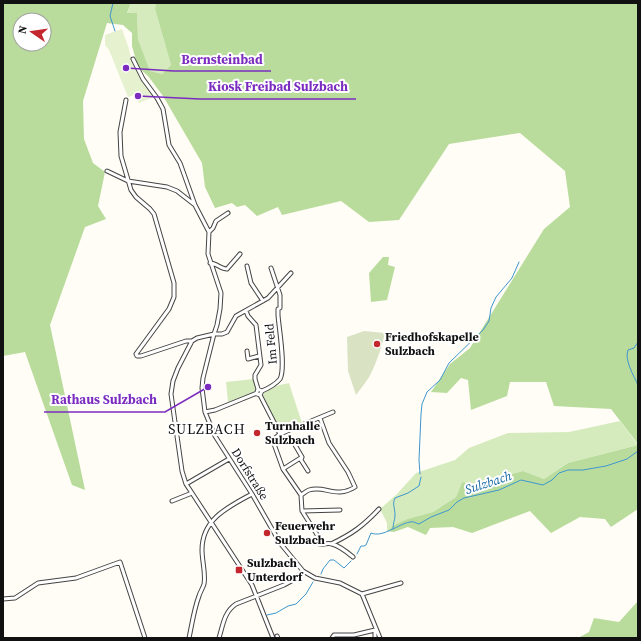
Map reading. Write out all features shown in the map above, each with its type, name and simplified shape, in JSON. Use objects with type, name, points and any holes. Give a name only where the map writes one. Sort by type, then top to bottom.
[{"type":"street","points":[[133,59],[143,79],[163,109],[169,145],[180,163],[195,205],[209,232],[213,228],[216,221],[228,213]]},
{"type":"street","points":[[126,100],[120,132],[121,156],[128,181],[136,197],[154,214],[174,283],[174,297],[169,309],[136,354],[137,356],[141,356],[186,341],[192,341]]},
{"type":"street","points":[[107,170],[128,181],[167,187],[176,191],[195,205]]},
{"type":"street","name":"Dorfstraße","points":[[209,232],[208,254],[221,293],[217,325],[202,382],[205,412],[213,432],[252,494],[280,543],[303,572]]},
{"type":"street","points":[[210,263],[227,269],[240,254]]},
{"type":"street","points":[[247,266],[251,283],[263,301]]},
{"type":"street","name":"Im Feld","points":[[205,412],[214,410],[259,392],[277,383],[281,378],[283,367],[278,316],[278,310],[280,308],[280,294],[271,268]]},
{"type":"street","points":[[273,638],[257,596],[247,577],[186,484],[182,471],[171,394],[173,381],[178,368],[192,341],[196,338],[227,332],[236,316],[263,301],[291,273]]},
{"type":"street","points":[[246,311],[248,316],[256,325],[261,365],[255,375],[255,380],[259,392],[280,434]]},
{"type":"street","points":[[247,351],[248,359],[259,356]]},
{"type":"street","points":[[322,544],[302,511],[301,495],[283,469],[274,444],[274,439],[280,434],[333,412]]},
{"type":"street","points":[[301,495],[309,490],[319,489],[338,493],[349,492],[355,487],[348,472],[329,443],[320,418]]},
{"type":"street","points":[[295,445],[302,457],[301,460],[308,471]]},
{"type":"street","points":[[283,469],[302,457]]},
{"type":"street","points":[[186,484],[230,459]]},
{"type":"street","points":[[172,500],[192,494]]},
{"type":"street","points":[[189,638],[199,595],[204,583],[202,540],[207,526],[223,510],[252,494]]},
{"type":"street","points":[[331,544],[345,537],[366,523],[379,509]]},
{"type":"street","points":[[302,511],[340,510]]},
{"type":"street","points":[[280,543],[288,539],[299,539],[322,544],[331,544],[342,548],[353,557]]},
{"type":"street","points":[[3,599],[15,598],[38,583],[76,578],[120,562],[145,638]]},
{"type":"street","points":[[219,638],[226,613],[236,604],[290,583],[303,572],[315,578],[340,583],[362,594],[366,601],[375,630],[380,638]]},
{"type":"street","points":[[362,594],[401,584]]},
{"type":"street","points":[[332,638],[334,635],[354,635],[375,630]]},
{"type":"street","points":[[375,630],[375,638]]},
{"type":"green space","points":[[3,3],[131,3],[127,13],[137,13],[138,39],[150,71],[162,74],[171,65],[155,9],[156,3],[638,3],[638,444],[611,409],[554,406],[546,382],[510,382],[507,396],[471,410],[468,380],[461,378],[447,393],[431,392],[450,364],[470,348],[544,229],[570,207],[565,171],[520,133],[449,144],[399,220],[369,222],[341,201],[282,215],[278,207],[257,216],[245,205],[237,207],[232,203],[215,208],[205,187],[202,163],[163,96],[148,76],[138,67],[132,46],[132,33],[123,25],[107,23],[83,101],[84,139],[93,163],[105,172],[98,206],[106,219],[85,227],[50,325],[85,490],[72,485],[25,352],[3,356]]},
{"type":"green space","points":[[131,3],[156,3],[155,9],[171,65],[162,74],[150,71],[138,39],[137,13],[127,14]]},
{"type":"green space","points":[[122,29],[131,58],[141,78],[154,97],[139,103],[134,95],[128,97],[109,50],[105,45],[105,35]]},
{"type":"green space","points":[[383,257],[389,257],[388,265],[395,267],[387,300],[371,302],[369,273]]},
{"type":"green space","points":[[364,331],[385,333],[380,352],[372,372],[356,395],[348,371],[347,337]]},
{"type":"green space","points":[[254,379],[255,391],[228,402],[226,382]]},
{"type":"green space","points":[[289,383],[302,423],[284,431],[279,430],[263,395],[271,388]]},
{"type":"green space","points":[[620,421],[638,445],[568,463],[544,479],[523,471],[500,477],[486,487],[462,482],[456,497],[433,512],[407,519],[394,525],[387,531],[387,523],[380,509],[397,494],[416,473],[455,460],[469,448],[508,433],[569,432]]},
{"type":"green space","points":[[638,445],[638,509],[611,527],[605,519],[580,517],[551,533],[530,511],[472,533],[453,527],[430,528],[426,535],[408,527],[394,532],[387,531],[394,525],[407,519],[433,512],[456,497],[462,482],[486,487],[500,477],[523,471],[544,479],[568,463]]},
{"type":"green space","points":[[638,601],[638,638],[578,638],[589,632],[594,618],[619,622]]},
{"type":"waterway","points":[[113,3],[110,16],[115,31]]},
{"type":"waterway","points":[[420,474],[419,460],[421,414],[422,404],[427,392],[440,380],[449,363],[483,330],[489,321],[491,308],[496,297],[512,278],[519,262]]},
{"type":"waterway","name":"Sulzbach","points":[[638,342],[634,348],[628,350],[627,354],[630,368],[638,385]]},
{"type":"waterway","name":"Sulzbach","points":[[357,554],[361,546],[366,545],[371,533],[380,534],[405,523],[413,522],[419,524],[431,517],[449,510],[457,502],[464,498],[499,490],[521,480],[543,485],[552,480],[559,473],[568,470],[583,470],[606,466],[627,459],[638,451]]},
{"type":"waterway","points":[[393,529],[395,517],[395,498],[408,493],[419,486],[421,477]]},
{"type":"waterway","points":[[321,574],[330,560],[334,560],[344,568],[351,561]]},
{"type":"waterway","points":[[267,615],[276,613],[288,606],[296,604],[306,594],[313,582]]},
{"type":"place","name":"Bernsteinbad","points":[[126,68]]},
{"type":"place","name":"Kiosk Freibad Sulzbach","points":[[138,96]]},
{"type":"place","name":"Friedhofskapelle Sulzbach","points":[[377,344]]},
{"type":"place","name":"Rathaus Sulzbach","points":[[208,387]]},
{"type":"place","name":"Turnhalle Sulzbach","points":[[257,433]]},
{"type":"place","name":"Feuerwehr Sulzbach","points":[[267,533]]},
{"type":"place","name":"Sulzbach Unterdorf","points":[[239,570]]},
{"type":"district","name":"SULZBACH","points":[[207,429]]}]
